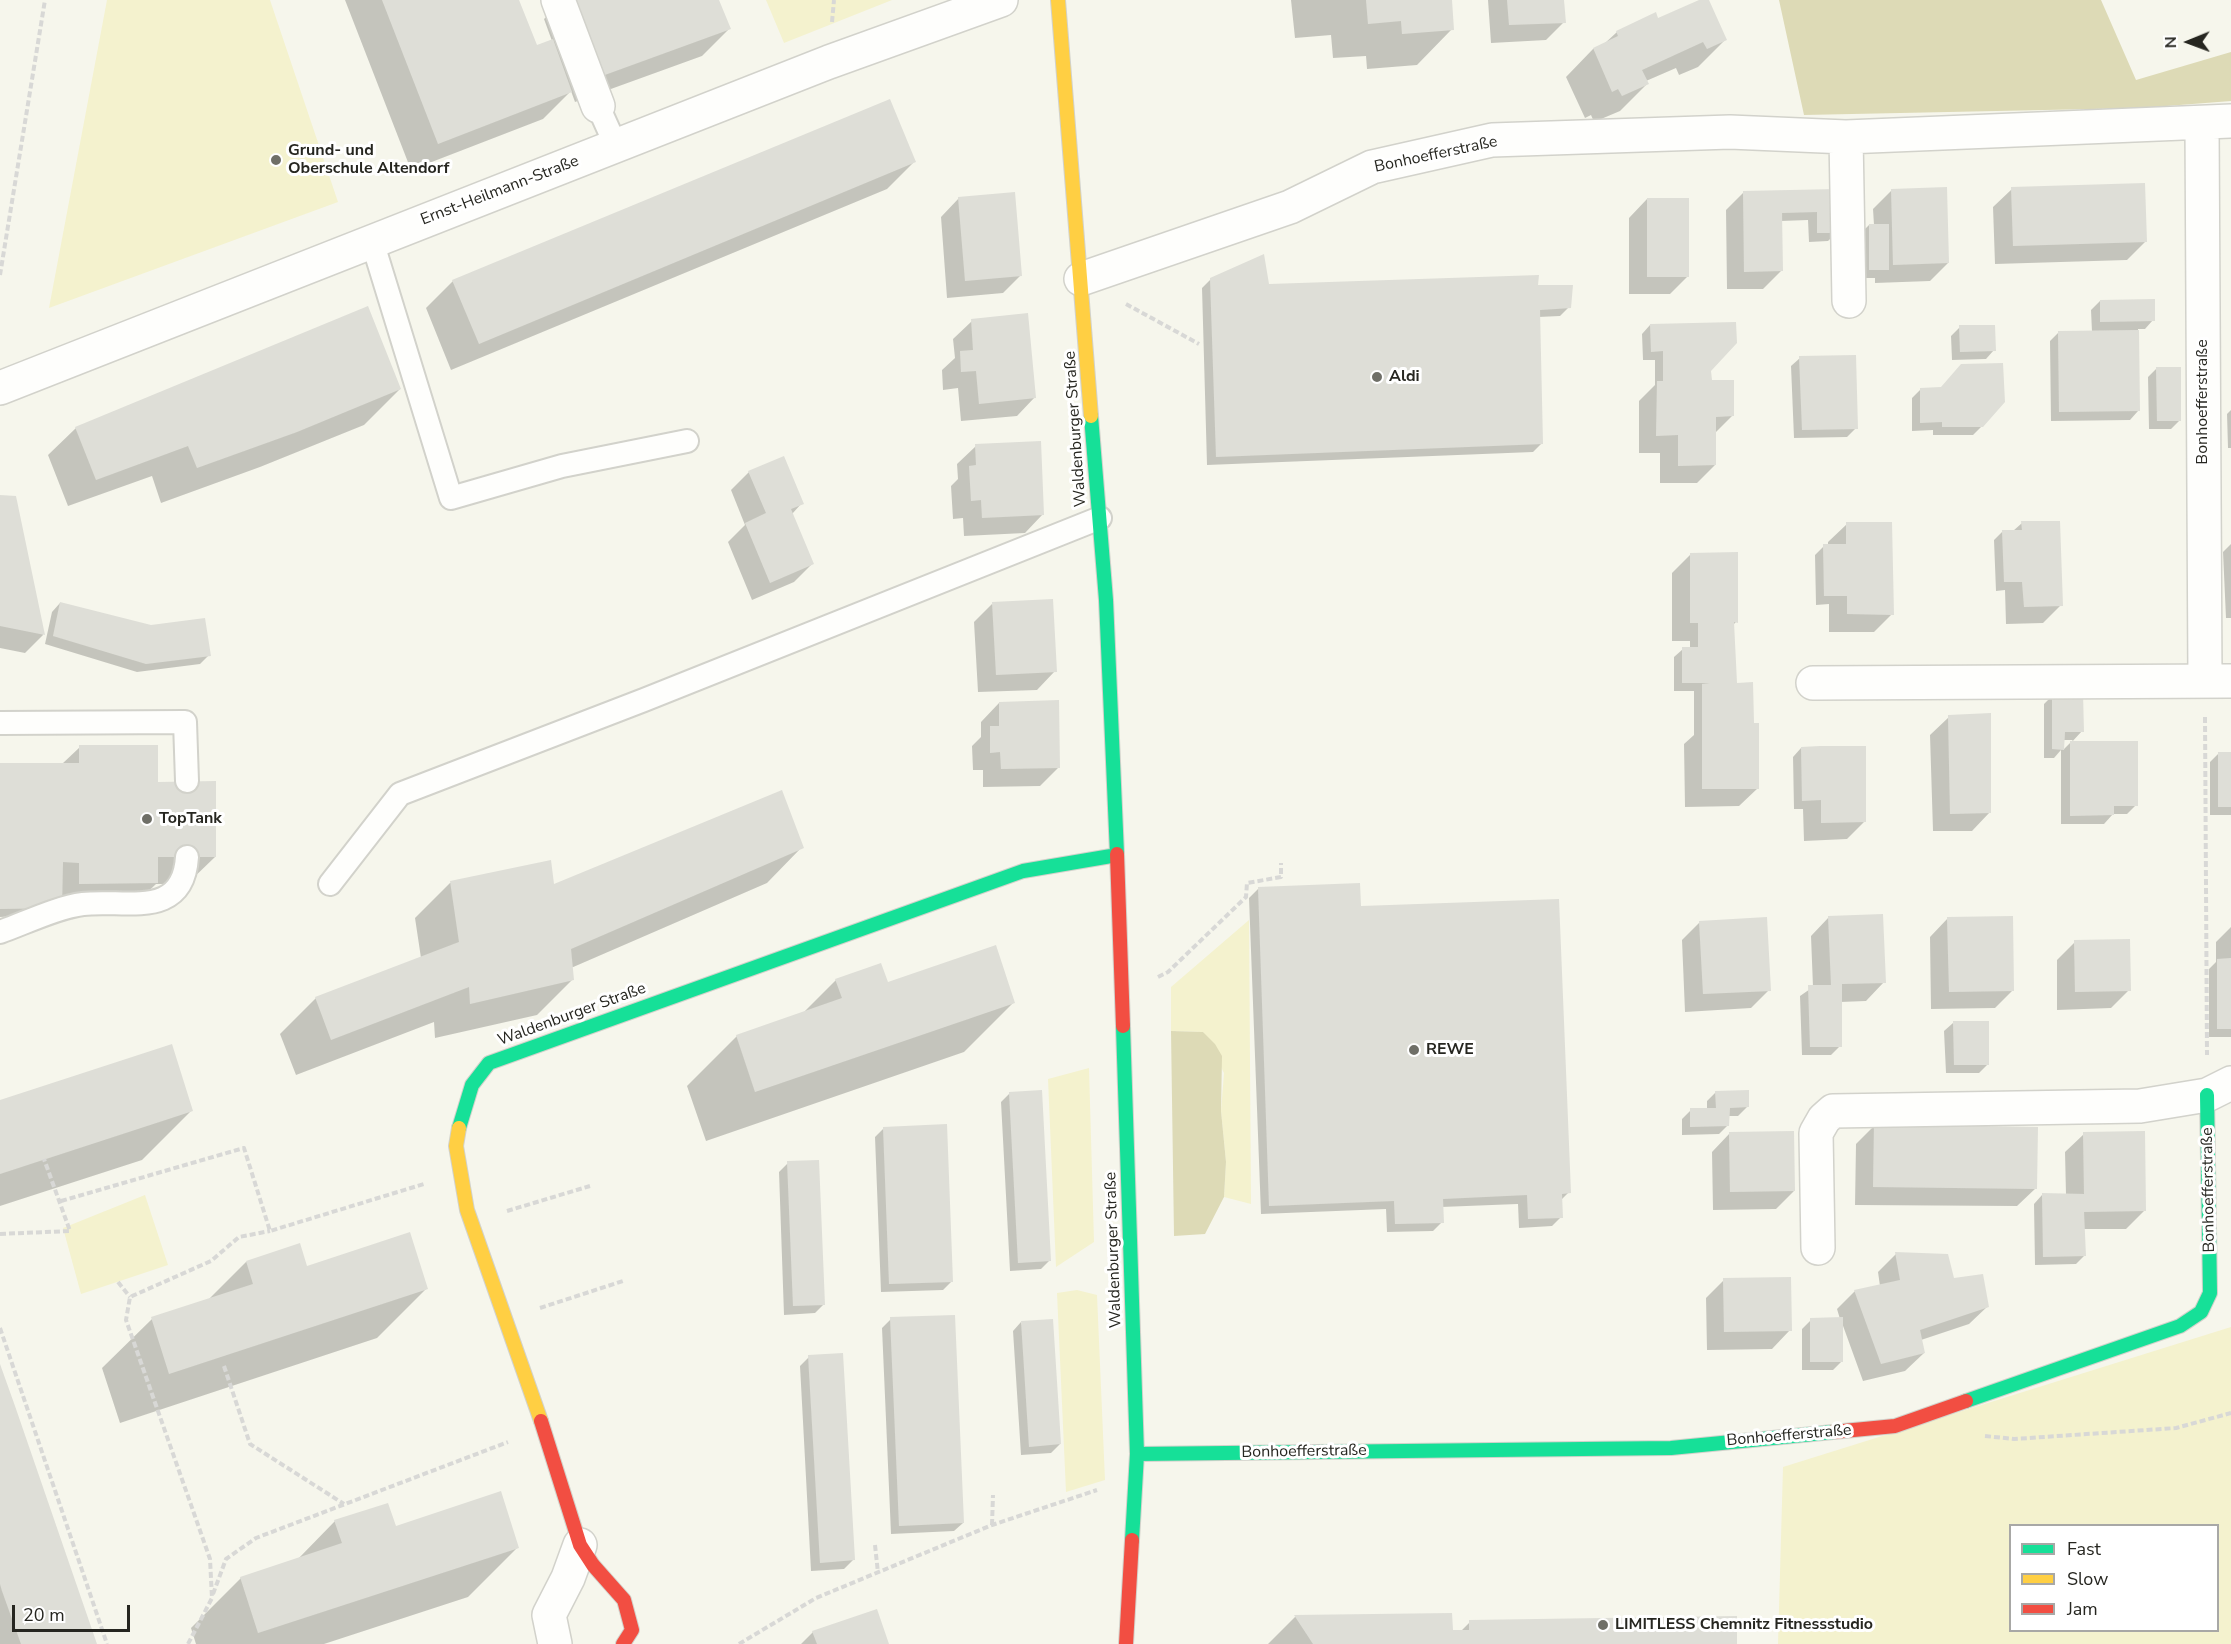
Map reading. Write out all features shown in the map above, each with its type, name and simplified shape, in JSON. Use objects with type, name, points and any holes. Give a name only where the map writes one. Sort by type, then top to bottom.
[{"type":"street","points":[[558,0],[598,106]]},
{"type":"street","name":"Ernst-Heilmann-Straße","points":[[0,388],[829,62],[1001,0]]},
{"type":"street","name":"Waldenburger Straße","points":[[1058,0],[1100,518],[1117,855],[1137,1454],[1126,1644]]},
{"type":"street","name":"Bonhoefferstraße","points":[[1081,279],[1290,207],[1372,167],[1492,140],[1731,132],[1846,137],[2216,122],[2218,681]]},
{"type":"street","points":[[1846,137],[1849,301]]},
{"type":"street","points":[[1813,683],[2218,681]]},
{"type":"street","name":"Waldenburger Straße","points":[[623,1644],[632,1630],[624,1600],[593,1565],[580,1545],[543,1428],[471,1222],[459,1174],[456,1146],[461,1114],[472,1085],[489,1063],[1023,871],[1117,855]]},
{"type":"street","points":[[1818,1248],[1815,1133],[1824,1119],[1833,1111],[2139,1106],[2219,1089]]},
{"type":"street","name":"Bonhoefferstraße","points":[[1137,1454],[1671,1448],[1895,1426],[2180,1326],[2201,1312],[2210,1293],[2219,1089]]},
{"type":"street","points":[[555,1644],[549,1615],[568,1578],[580,1545]]},
{"type":"lane","points":[[598,106],[616,146]]},
{"type":"lane","points":[[372,241],[451,498],[562,466],[687,441]]},
{"type":"lane","points":[[330,884],[400,794],[644,700],[1100,518]]},
{"type":"lane","points":[[0,723],[185,722],[187,782]]},
{"type":"lane","points":[[0,932],[81,904],[159,903],[171,894],[186,875],[187,857]]},
{"type":"path","points":[[0,275],[45,0]]},
{"type":"path","points":[[1081,279],[1199,344]]},
{"type":"path","points":[[2218,681],[2219,1089]]},
{"type":"path","points":[[1120,995],[1168,972],[1246,897],[1247,883],[1281,877],[1281,863]]},
{"type":"path","points":[[61,1200],[244,1148],[270,1231]]},
{"type":"path","points":[[0,1234],[70,1231],[61,1200],[44,1159]]},
{"type":"path","points":[[130,1297],[211,1261],[239,1237],[270,1231],[459,1174]]},
{"type":"path","points":[[471,1222],[590,1186]]},
{"type":"path","points":[[505,1319],[623,1281]]},
{"type":"path","points":[[117,1282],[130,1297]]},
{"type":"path","points":[[130,1297],[126,1320],[210,1559],[212,1598]]},
{"type":"path","points":[[0,1328],[107,1644]]},
{"type":"path","points":[[224,1366],[250,1444],[345,1504]]},
{"type":"path","points":[[1979,1435],[2014,1439],[2176,1428],[2231,1413]]},
{"type":"path","points":[[188,1644],[212,1598],[226,1559],[256,1538],[543,1428]]},
{"type":"path","points":[[737,1644],[816,1598],[878,1572],[992,1525],[1136,1477]]},
{"type":"path","points":[[992,1525],[993,1496]]},
{"type":"path","points":[[875,1545],[878,1572]]},
{"type":"shaded area","points":[[107,0],[270,0],[338,202],[49,308]]},
{"type":"shaded area","points":[[766,0],[892,0],[784,43]]},
{"type":"shaded area","points":[[1779,0],[2101,0],[2136,80],[2231,52],[2231,101],[2141,108],[1804,115]]},
{"type":"shaded area","points":[[1249,920],[1251,1204],[1224,1197],[1226,1162],[1221,1111],[1224,1073],[1203,1032],[1171,1031],[1171,987]]},
{"type":"shaded area","points":[[1171,1031],[1203,1032],[1215,1044],[1222,1056],[1221,1111],[1226,1162],[1224,1197],[1205,1234],[1174,1236]]},
{"type":"shaded area","points":[[1089,1068],[1094,1242],[1056,1267],[1048,1079]]},
{"type":"shaded area","points":[[145,1195],[168,1265],[81,1294],[63,1228]]},
{"type":"shaded area","points":[[1077,1290],[1097,1295],[1105,1480],[1066,1492],[1057,1293]]},
{"type":"shaded area","points":[[2231,1327],[2231,1644],[1778,1644],[1783,1467]]},
{"type":"building","points":[[382,0],[519,0],[537,45],[553,39],[572,92],[438,144]]},
{"type":"building","points":[[574,0],[719,0],[731,29],[602,76]]},
{"type":"building","points":[[1366,0],[1452,0],[1454,30],[1402,34],[1401,21],[1368,24]]},
{"type":"building","points":[[1507,0],[1564,0],[1566,23],[1509,25]]},
{"type":"building","points":[[1699,0],[1709,0],[1727,40],[1707,49],[1703,42],[1642,70],[1649,84],[1622,96],[1618,89],[1612,92],[1593,48],[1618,36],[1616,31],[1656,12],[1658,18]]},
{"type":"building","points":[[890,99],[916,162],[479,344],[452,280]]},
{"type":"building","points":[[2145,183],[2147,242],[2013,246],[2011,187]]},
{"type":"building","points":[[1947,187],[1949,263],[1893,265],[1891,189]]},
{"type":"building","points":[[1837,189],[1838,233],[1817,233],[1817,212],[1782,213],[1783,271],[1744,272],[1743,191]]},
{"type":"building","points":[[1015,192],[1022,276],[965,281],[958,197]]},
{"type":"building","points":[[1647,198],[1689,198],[1689,277],[1647,277]]},
{"type":"building","points":[[1869,224],[1889,224],[1889,270],[1869,270]]},
{"type":"building","name":"Aldi","points":[[1264,254],[1269,284],[1539,275],[1538,285],[1573,285],[1571,308],[1540,310],[1543,444],[1216,457],[1210,278]]},
{"type":"building","points":[[2155,299],[2155,321],[2100,322],[2100,300]]},
{"type":"building","points":[[368,306],[401,389],[297,432],[197,468],[188,446],[96,480],[75,427]]},
{"type":"building","points":[[1028,313],[1036,398],[979,404],[976,371],[961,372],[960,351],[973,350],[971,319]]},
{"type":"building","points":[[1736,322],[1737,343],[1711,371],[1712,380],[1734,380],[1734,416],[1716,417],[1716,465],[1678,466],[1678,435],[1656,436],[1657,381],[1663,381],[1663,351],[1651,352],[1650,324]]},
{"type":"building","points":[[1959,325],[1995,325],[1996,351],[1960,352]]},
{"type":"building","points":[[2139,330],[2140,411],[2059,412],[2058,331]]},
{"type":"building","points":[[1856,355],[1858,429],[1802,430],[1799,356]]},
{"type":"building","points":[[2003,363],[2005,402],[1983,427],[1942,427],[1942,422],[1920,423],[1920,388],[1941,387],[1961,364]]},
{"type":"building","points":[[2156,367],[2181,367],[2181,421],[2157,421]]},
{"type":"building","points":[[1041,441],[1044,515],[982,518],[981,500],[971,501],[969,466],[976,465],[975,444]]},
{"type":"building","points":[[784,456],[804,504],[791,509],[814,564],[770,583],[745,523],[766,513],[748,471]]},
{"type":"building","points":[[0,495],[16,496],[45,635],[0,626]]},
{"type":"building","points":[[2021,521],[2060,521],[2063,606],[2024,607],[2022,582],[2004,582],[2002,530],[2022,530]]},
{"type":"building","points":[[1846,522],[1892,522],[1894,615],[1847,614],[1847,596],[1824,596],[1823,544],[1846,544]]},
{"type":"building","points":[[1738,552],[1738,623],[1734,622],[1737,683],[1753,682],[1754,723],[1759,723],[1759,789],[1702,789],[1702,684],[1710,683],[1682,683],[1682,647],[1698,647],[1698,623],[1690,623],[1690,553]]},
{"type":"building","points":[[1053,599],[1057,672],[996,675],[992,602]]},
{"type":"building","points":[[60,602],[151,625],[205,618],[211,656],[146,664],[53,636]]},
{"type":"building","points":[[2083,693],[2084,732],[2065,732],[2064,750],[2052,749],[2052,694]]},
{"type":"building","points":[[1059,700],[1060,768],[1001,769],[1000,752],[990,753],[990,726],[999,726],[999,702]]},
{"type":"building","points":[[1991,713],[1991,813],[1950,814],[1948,715]]},
{"type":"building","points":[[2070,741],[2138,741],[2138,806],[2114,806],[2114,815],[2070,816]]},
{"type":"building","points":[[79,745],[158,745],[158,782],[216,781],[216,857],[158,857],[158,883],[79,884],[79,863],[63,862],[62,908],[0,909],[0,763],[79,763]]},
{"type":"building","points":[[1866,746],[1866,822],[1821,823],[1821,800],[1802,801],[1801,747]]},
{"type":"building","points":[[2218,752],[2231,752],[2231,807],[2218,807]]},
{"type":"building","points":[[782,790],[804,848],[571,949],[574,980],[470,1004],[469,987],[331,1040],[315,997],[459,942],[450,881],[551,860],[554,884]]},
{"type":"building","name":"REWE","points":[[1360,883],[1361,906],[1559,899],[1571,1193],[1562,1194],[1563,1218],[1528,1219],[1527,1195],[1443,1199],[1444,1223],[1395,1224],[1394,1201],[1269,1206],[1258,887]]},
{"type":"building","points":[[1883,914],[1886,983],[1842,984],[1842,1047],[1810,1047],[1808,985],[1831,985],[1828,916]]},
{"type":"building","points":[[2013,916],[2014,991],[1949,992],[1947,917]]},
{"type":"building","points":[[1767,917],[1771,991],[1703,994],[1699,921]]},
{"type":"building","points":[[2130,939],[2131,991],[2075,992],[2074,940]]},
{"type":"building","points":[[996,945],[1015,1003],[755,1092],[736,1035],[842,998],[835,979],[881,963],[888,982]]},
{"type":"building","points":[[2231,958],[2231,1029],[2217,1029],[2217,959]]},
{"type":"building","points":[[1953,1021],[1989,1021],[1989,1065],[1954,1065]]},
{"type":"building","points":[[172,1044],[193,1111],[0,1174],[0,1100]]},
{"type":"building","points":[[1042,1090],[1051,1261],[1018,1263],[1009,1092]]},
{"type":"building","points":[[1749,1090],[1749,1107],[1730,1108],[1729,1126],[1690,1127],[1690,1108],[1716,1108],[1715,1091]]},
{"type":"building","points":[[947,1124],[953,1282],[889,1284],[883,1127]]},
{"type":"building","points":[[1874,1124],[2038,1127],[2037,1189],[1873,1187]]},
{"type":"building","points":[[1794,1131],[1795,1191],[1730,1192],[1729,1132]]},
{"type":"building","points":[[2145,1131],[2146,1211],[2084,1212],[2086,1256],[2043,1257],[2042,1193],[2084,1194],[2083,1132]]},
{"type":"building","points":[[819,1160],[825,1305],[793,1306],[787,1161]]},
{"type":"building","points":[[410,1232],[428,1289],[169,1374],[151,1317],[253,1284],[246,1261],[300,1243],[307,1266]]},
{"type":"building","points":[[1895,1252],[1948,1254],[1954,1278],[1983,1274],[1989,1307],[1920,1330],[1925,1353],[1881,1364],[1854,1290],[1900,1280]]},
{"type":"building","points":[[1791,1277],[1792,1331],[1724,1332],[1723,1278]]},
{"type":"building","points":[[955,1315],[964,1523],[899,1526],[890,1317]]},
{"type":"building","points":[[1843,1317],[1843,1362],[1810,1362],[1810,1318]]},
{"type":"building","points":[[1053,1319],[1061,1444],[1029,1447],[1021,1321]]},
{"type":"building","points":[[843,1353],[855,1560],[820,1563],[808,1355]]},
{"type":"building","points":[[0,1364],[97,1644],[21,1644],[2,1591],[0,1584]]},
{"type":"building","points":[[501,1491],[519,1548],[258,1633],[240,1577],[342,1543],[334,1520],[388,1503],[396,1526]]},
{"type":"building","points":[[877,1609],[889,1644],[817,1644],[812,1631]]},
{"type":"building","name":"LIMITLESS Chemnitz Fitnessstudio","points":[[1452,1613],[1453,1630],[1469,1630],[1469,1620],[1737,1616],[1737,1644],[1313,1644],[1294,1615]]},
{"type":"traffic: fast","points":[[1091,416],[1106,600],[1117,854]]},
{"type":"traffic: fast","points":[[459,1128],[472,1085],[489,1063],[1023,871],[1117,855]]},
{"type":"traffic: fast","points":[[1123,1026],[1137,1454],[1132,1540]]},
{"type":"traffic: fast","points":[[1966,1401],[2180,1326],[2201,1312],[2210,1293],[2207,1095]]},
{"type":"traffic: fast","points":[[1137,1454],[1671,1448],[1833,1432]]},
{"type":"traffic: slow","points":[[1058,0],[1091,416]]},
{"type":"traffic: slow","points":[[459,1128],[456,1146],[467,1210],[541,1421]]},
{"type":"traffic: jam","points":[[1117,854],[1123,1026]]},
{"type":"traffic: jam","points":[[1833,1432],[1895,1426],[1966,1401]]},
{"type":"traffic: jam","points":[[541,1421],[580,1545],[593,1565],[624,1600],[632,1630],[623,1644]]},
{"type":"traffic: jam","points":[[1126,1644],[1132,1540]]},
{"type":"place","name":"Grund- und Oberschule Altendorf","points":[[276,160]]},
{"type":"place","name":"Aldi","points":[[1377,377]]},
{"type":"place","name":"TopTank","points":[[147,819]]},
{"type":"place","name":"REWE","points":[[1414,1050]]},
{"type":"place","name":"LIMITLESS Chemnitz Fitnessstudio","points":[[1603,1625]]}]
